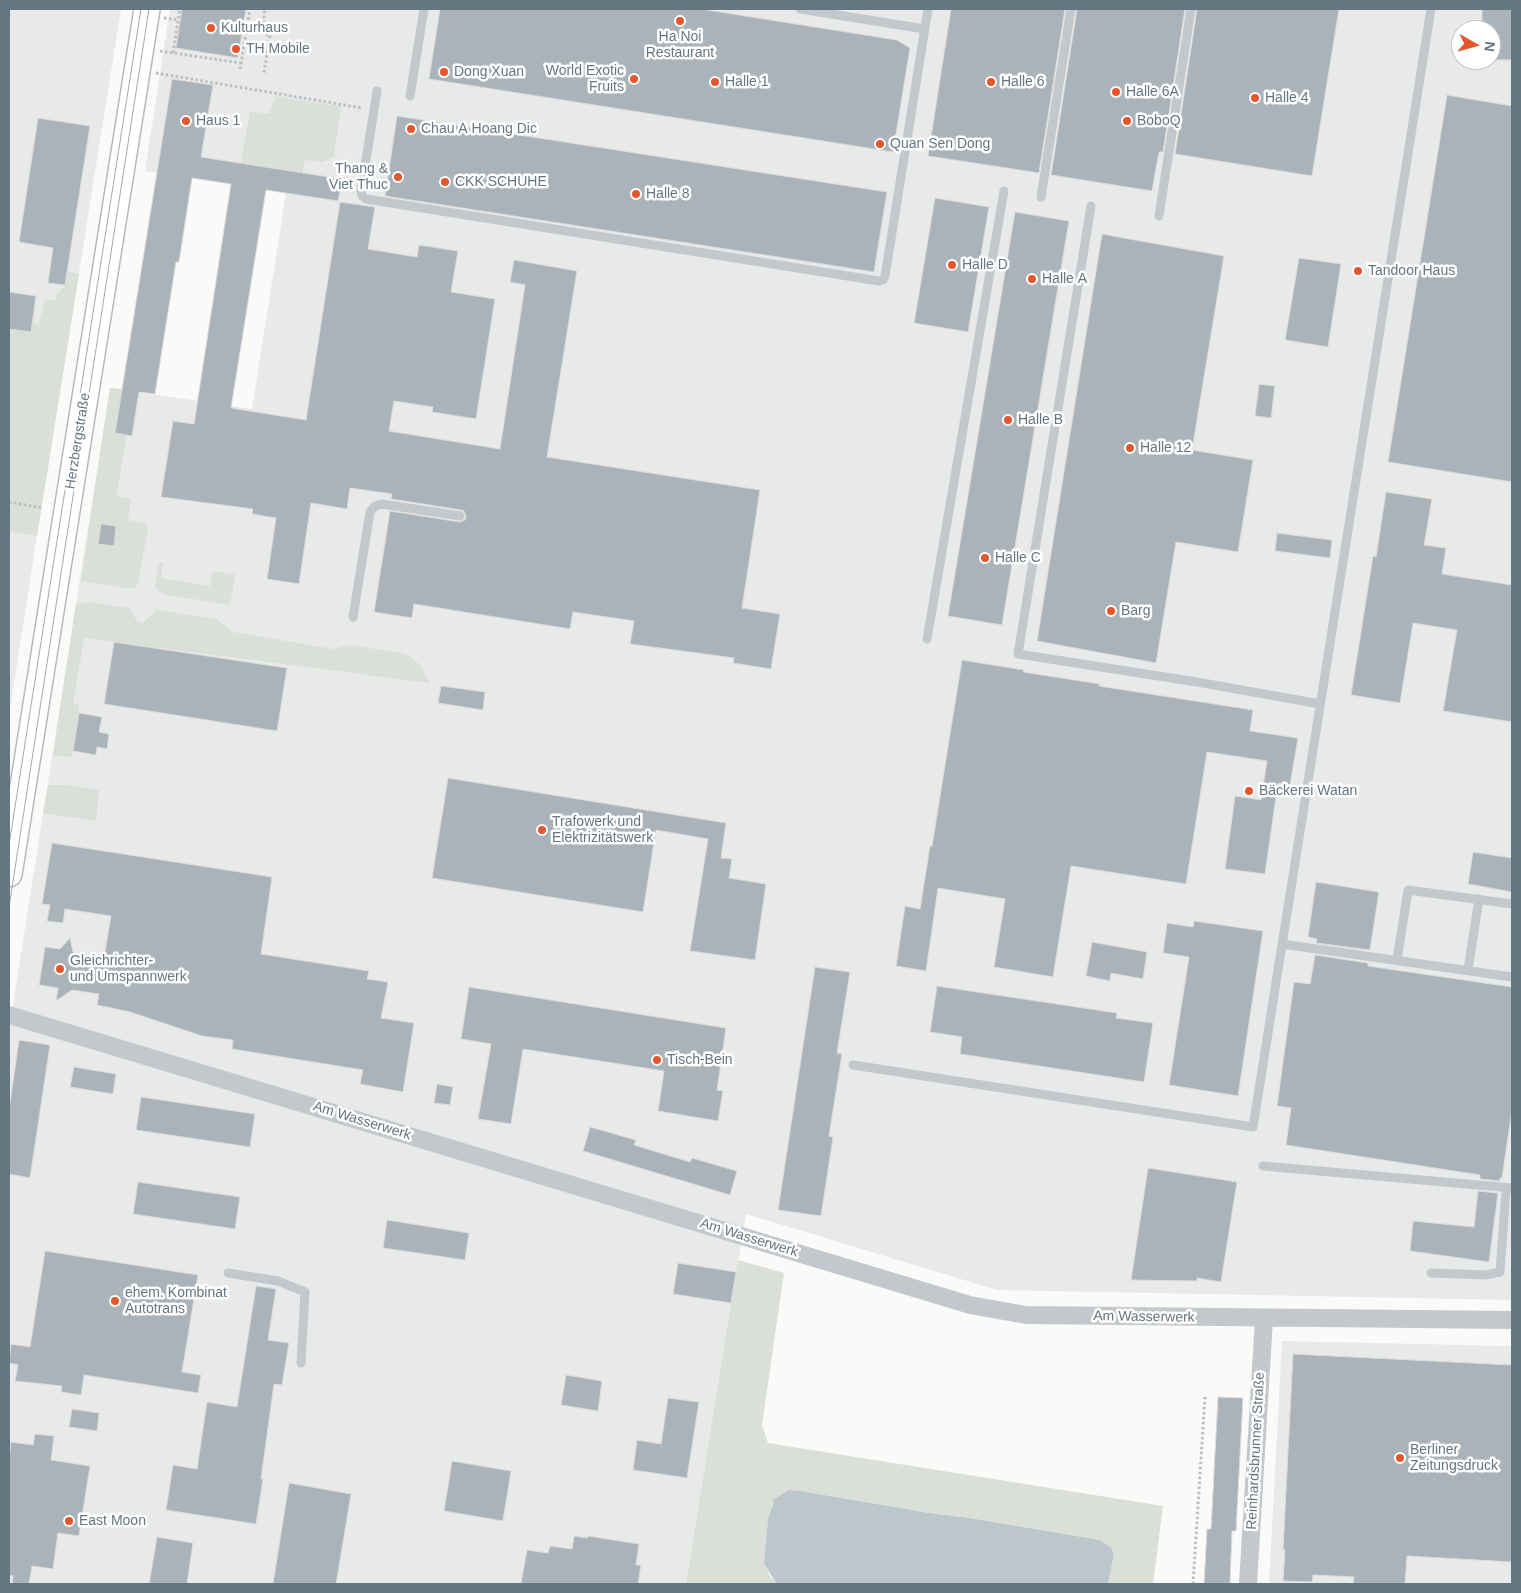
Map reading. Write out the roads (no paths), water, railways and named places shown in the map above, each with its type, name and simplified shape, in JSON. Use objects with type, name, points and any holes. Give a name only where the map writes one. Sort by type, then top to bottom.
[{"type":"street","name":"Herzbergstraße","points":[[9,874],[147,9]]},
{"type":"street","name":"Am Wasserwerk","points":[[9,1015],[970,1305],[1026,1315],[1264,1319],[1512,1320]]},
{"type":"street","name":"Reinhardsbrunner Straße","points":[[1248,1584],[1264,1319]]},
{"type":"lane","points":[[410,96],[424,9]]},
{"type":"lane","points":[[800,9],[925,29]]},
{"type":"lane","points":[[377,91],[361,191],[362,196],[366,199],[879,281],[883,280],[885,276],[928,9]]},
{"type":"lane","points":[[1041,197],[1071,9]]},
{"type":"lane","points":[[1159,216],[1192,9]]},
{"type":"lane","points":[[853,1065],[1253,1127],[1431,9]]},
{"type":"lane","points":[[927,639],[1004,192]]},
{"type":"lane","points":[[1091,206],[1018,654],[1197,682],[1320,704]]},
{"type":"lane","points":[[353,617],[370,512],[375,506],[382,504],[460,516]]},
{"type":"lane","points":[[1397,960],[1408,890],[1512,904]]},
{"type":"lane","points":[[1468,970],[1479,900]]},
{"type":"lane","points":[[1282,944],[1512,977]]},
{"type":"lane","points":[[1263,1166],[1510,1189],[1500,1272],[1486,1275],[1431,1273]]},
{"type":"lane","points":[[228,1274],[278,1281],[306,1292],[301,1363]]},
{"type":"tram line","points":[[9,845],[141,9]]},
{"type":"tram line","points":[[9,907],[149,9]]},
{"type":"place","name":"Ha Noi Restaurant","points":[[680,21]]},
{"type":"place","name":"Kulturhaus","points":[[211,28]]},
{"type":"place","name":"TH Mobile","points":[[236,49]]},
{"type":"place","name":"Dong Xuan","points":[[444,72]]},
{"type":"place","name":"World Exotic Fruits","points":[[634,79]]},
{"type":"place","name":"Halle 1","points":[[715,82]]},
{"type":"place","name":"Halle 6","points":[[991,82]]},
{"type":"place","name":"Halle 6A","points":[[1116,92]]},
{"type":"place","name":"Halle 4","points":[[1255,98]]},
{"type":"place","name":"Haus 1","points":[[186,121]]},
{"type":"place","name":"BoboQ","points":[[1127,121]]},
{"type":"place","name":"Chau A Hoang Dic","points":[[411,129]]},
{"type":"place","name":"Quan Sen Dong","points":[[880,144]]},
{"type":"place","name":"Thang & Viet Thuc","points":[[398,177]]},
{"type":"place","name":"CKK SCHUHE","points":[[445,182]]},
{"type":"place","name":"Halle 8","points":[[636,194]]},
{"type":"place","name":"Halle D","points":[[952,265]]},
{"type":"place","name":"Tandoor Haus","points":[[1358,271]]},
{"type":"place","name":"Halle A","points":[[1032,279]]},
{"type":"place","name":"Halle B","points":[[1008,420]]},
{"type":"place","name":"Halle 12","points":[[1130,448]]},
{"type":"place","name":"Halle C","points":[[985,558]]},
{"type":"place","name":"Barg","points":[[1111,611]]},
{"type":"place","name":"Bäckerei Watan","points":[[1249,791]]},
{"type":"place","name":"Trafowerk und Elektrizitätswerk","points":[[542,830]]},
{"type":"place","name":"Gleichrichter- und Umspannwerk","points":[[60,969]]},
{"type":"place","name":"Tisch-Bein","points":[[657,1060]]},
{"type":"place","name":"ehem. Kombinat Autotrans","points":[[115,1301]]},
{"type":"place","name":"Berliner Zeitungsdruck","points":[[1400,1458]]},
{"type":"place","name":"East Moon","points":[[69,1521]]}]
